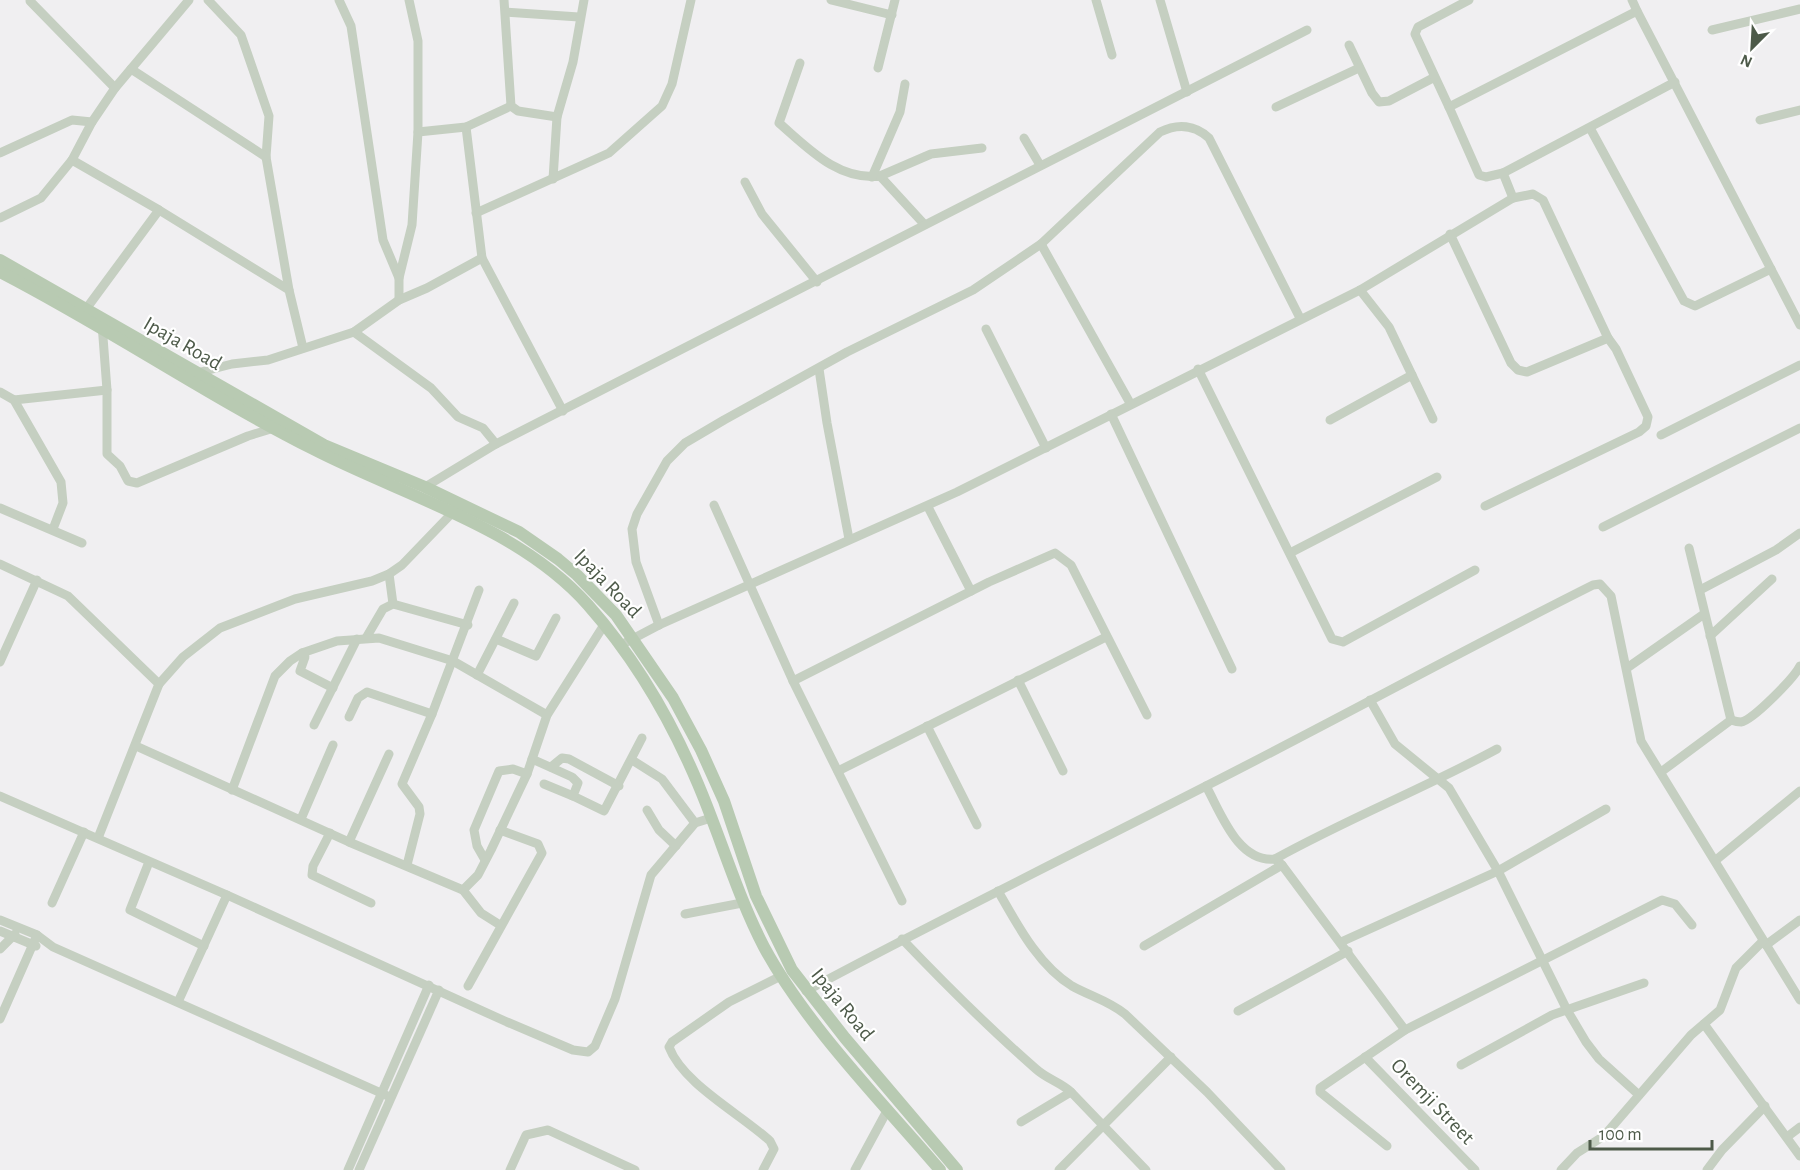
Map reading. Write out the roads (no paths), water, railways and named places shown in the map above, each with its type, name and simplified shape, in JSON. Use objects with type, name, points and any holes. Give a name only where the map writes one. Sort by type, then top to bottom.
[{"type":"main road","name":"Ipaja Road","points":[[0,260],[86,309],[102,324],[313,450],[456,509],[519,532],[558,559],[598,596],[634,639],[673,698],[701,750],[724,801],[764,918],[806,991],[957,1170]]},
{"type":"main road","name":"Ipaja Road","points":[[0,272],[196,373],[324,445],[425,487],[529,554],[567,584],[621,645],[659,706],[692,769],[742,903],[781,976],[800,1004],[940,1170]]},
{"type":"street","points":[[0,218],[41,198],[72,160],[92,122],[115,87],[189,0]]},
{"type":"street","points":[[208,0],[241,35],[269,116],[266,157],[289,290],[303,348]]},
{"type":"street","points":[[339,0],[351,26],[361,83],[366,142],[383,240],[399,278]]},
{"type":"street","points":[[399,300],[399,278],[412,225],[418,132],[418,41],[410,0]]},
{"type":"street","points":[[504,0],[511,106]]},
{"type":"street","points":[[553,179],[557,117],[573,62],[579,17],[584,0]]},
{"type":"street","points":[[476,213],[615,149],[662,106],[672,84],[691,0]]},
{"type":"street","points":[[831,0],[892,15]]},
{"type":"street","points":[[878,68],[895,0]]},
{"type":"street","points":[[1096,0],[1112,56]]},
{"type":"street","points":[[1160,0],[1187,92]]},
{"type":"street","points":[[1469,0],[1418,27],[1415,34],[1479,175],[1486,177],[1503,173],[1675,82]]},
{"type":"street","points":[[1632,0],[1800,325]]},
{"type":"street","points":[[30,1],[115,87]]},
{"type":"street","points":[[1712,30],[1800,9]]},
{"type":"street","points":[[1449,107],[1637,11]]},
{"type":"street","points":[[506,12],[579,17]]},
{"type":"street","points":[[425,487],[496,444],[1307,30]]},
{"type":"street","points":[[1349,45],[1372,93],[1382,103],[1433,78]]},
{"type":"street","points":[[800,63],[779,123],[831,166],[846,173],[876,177],[931,154],[982,148]]},
{"type":"street","points":[[1276,107],[1359,68]]},
{"type":"street","points":[[131,69],[266,157]]},
{"type":"street","points":[[876,177],[900,111],[905,84]]},
{"type":"street","points":[[418,132],[466,127],[511,106]]},
{"type":"street","points":[[511,106],[518,111],[557,117]]},
{"type":"street","points":[[1760,120],[1800,110]]},
{"type":"street","points":[[0,153],[48,129],[72,120],[92,122]]},
{"type":"street","points":[[466,127],[482,258],[563,411]]},
{"type":"street","points":[[659,625],[636,562],[632,529],[654,480],[667,461],[685,443],[847,352],[974,290],[1041,244],[1160,132],[1170,127],[1194,128],[1209,138],[1300,318]]},
{"type":"street","points":[[1590,128],[1684,300],[1689,305],[1695,306],[1771,269]]},
{"type":"street","points":[[1024,138],[1040,165]]},
{"type":"street","points":[[72,160],[159,210],[289,290]]},
{"type":"street","points":[[1503,173],[1513,198]]},
{"type":"street","points":[[876,177],[924,224]]},
{"type":"street","points":[[745,182],[762,214],[817,282]]},
{"type":"street","points":[[621,645],[659,625],[748,587],[849,539],[928,507],[1197,369],[1360,290],[1513,198],[1533,194],[1543,200],[1648,417],[1646,426],[1639,432],[1485,506]]},
{"type":"street","points":[[86,309],[159,210]]},
{"type":"street","points":[[1450,234],[1511,363],[1518,370],[1527,372],[1608,338]]},
{"type":"street","points":[[1041,244],[1130,403]]},
{"type":"street","points":[[196,373],[267,360],[354,332],[399,300],[427,288],[482,258]]},
{"type":"street","points":[[1360,290],[1380,312],[1433,419]]},
{"type":"street","points":[[102,324],[107,390],[107,454],[120,466],[128,481],[137,483],[248,436],[274,428]]},
{"type":"street","points":[[986,329],[1046,448]]},
{"type":"street","points":[[354,332],[431,388],[458,417],[483,428],[496,444]]},
{"type":"street","points":[[1661,435],[1800,365]]},
{"type":"street","points":[[819,369],[826,423],[849,539]]},
{"type":"street","points":[[1197,369],[1328,633],[1337,642],[1343,642],[1475,570]]},
{"type":"street","points":[[1330,420],[1412,375]]},
{"type":"street","points":[[14,400],[107,390]]},
{"type":"street","points":[[0,392],[14,400],[61,482],[63,503],[53,529]]},
{"type":"street","points":[[1111,414],[1232,669]]},
{"type":"street","points":[[1603,527],[1800,428]]},
{"type":"street","points":[[1290,553],[1437,477]]},
{"type":"street","points":[[714,505],[748,587],[902,901]]},
{"type":"street","points":[[928,507],[971,591]]},
{"type":"street","points":[[0,508],[82,543]]},
{"type":"street","points":[[98,838],[159,684],[183,657],[220,628],[295,599],[372,581],[389,574],[402,565],[456,509]]},
{"type":"street","points":[[1700,591],[1776,550],[1800,532]]},
{"type":"street","points":[[1689,548],[1731,720]]},
{"type":"street","points":[[793,681],[1043,556],[1058,553],[1071,565],[1147,714]]},
{"type":"street","points":[[0,564],[68,596],[159,684]]},
{"type":"street","points":[[389,574],[393,604]]},
{"type":"street","points":[[1710,636],[1772,579]]},
{"type":"street","points":[[0,662],[37,580]]},
{"type":"street","points":[[806,991],[902,939],[1206,786],[1593,585],[1600,584],[1607,588],[1611,596],[1627,668],[1634,717],[1641,741],[1800,1000]]},
{"type":"street","points":[[407,865],[420,814],[418,807],[402,784],[468,625],[479,590]]},
{"type":"street","points":[[477,675],[514,603]]},
{"type":"street","points":[[314,725],[362,638],[383,609],[393,604],[468,625]]},
{"type":"street","points":[[1627,668],[1704,614]]},
{"type":"street","points":[[496,639],[536,656],[556,618]]},
{"type":"street","points":[[463,890],[478,875],[500,831],[527,774],[547,715],[604,625]]},
{"type":"street","points":[[838,771],[1107,637]]},
{"type":"street","points":[[232,790],[275,676],[290,661],[318,645],[362,638],[379,638],[453,661],[547,715]]},
{"type":"street","points":[[302,653],[305,657],[300,671],[333,688]]},
{"type":"street","points":[[1731,720],[1739,722],[1749,717],[1793,677],[1800,666]]},
{"type":"street","points":[[1018,680],[1063,771]]},
{"type":"street","points":[[349,717],[358,698],[367,692],[432,714]]},
{"type":"street","points":[[1370,700],[1395,744],[1406,756],[1441,779],[1449,788],[1498,871],[1567,1010],[1593,1051],[1639,1095]]},
{"type":"street","points":[[1661,772],[1731,720]]},
{"type":"street","points":[[927,726],[977,825]]},
{"type":"street","points":[[544,784],[573,795],[604,811],[642,738]]},
{"type":"street","points":[[301,819],[333,745]]},
{"type":"street","points":[[136,746],[349,842],[463,890],[481,913],[500,925]]},
{"type":"street","points":[[1144,946],[1320,834],[1441,779],[1497,748]]},
{"type":"street","points":[[349,842],[389,754]]},
{"type":"street","points":[[551,767],[562,758],[569,759],[619,786]]},
{"type":"street","points":[[532,759],[575,780],[578,783],[573,795]]},
{"type":"street","points":[[632,760],[662,779],[695,824]]},
{"type":"street","points":[[484,860],[477,846],[474,830],[499,771],[513,769],[527,774]]},
{"type":"street","points":[[1206,786],[1242,846],[1264,860],[1278,862],[1348,951],[1405,1030]]},
{"type":"street","points":[[1716,860],[1800,791]]},
{"type":"street","points":[[0,796],[573,1050],[591,1051],[615,999],[651,875],[695,824],[711,818]]},
{"type":"street","points":[[1341,942],[1498,871],[1606,809]]},
{"type":"street","points":[[647,810],[659,830],[676,846]]},
{"type":"street","points":[[468,986],[542,853],[538,844],[500,831]]},
{"type":"street","points":[[52,903],[84,832]]},
{"type":"street","points":[[330,833],[313,866],[312,875],[371,903]]},
{"type":"street","points":[[149,862],[130,910],[204,946]]},
{"type":"street","points":[[998,891],[1021,931],[1046,964],[1072,986],[1114,1005],[1171,1057],[1281,1170]]},
{"type":"street","points":[[178,1002],[227,895]]},
{"type":"street","points":[[1387,1146],[1320,1092],[1320,1088],[1405,1030],[1662,900],[1675,904],[1692,925]]},
{"type":"street","points":[[686,914],[742,903]]},
{"type":"street","points":[[0,920],[390,1097]]},
{"type":"street","points":[[1561,1170],[1577,1154],[1604,1136],[1691,1035],[1720,1010],[1736,968],[1765,943],[1800,920]]},
{"type":"street","points":[[0,948],[13,937],[18,928]]},
{"type":"street","points":[[0,931],[33,946],[53,946]]},
{"type":"street","points":[[0,1018],[37,935]]},
{"type":"street","points":[[902,939],[954,994],[1038,1071],[1059,1082],[1071,1092],[1146,1170]]},
{"type":"street","points":[[1238,1011],[1348,951]]},
{"type":"street","points":[[764,1170],[774,1149],[770,1141],[694,1079],[672,1056],[669,1047],[672,1042],[729,1002],[781,976]]},
{"type":"street","points":[[1461,1065],[1552,1015],[1644,983]]},
{"type":"street","points":[[353,1169],[380,1092],[429,985]]},
{"type":"street","points":[[353,1169],[390,1097],[440,990]]},
{"type":"street","points":[[1704,1024],[1800,1156]]},
{"type":"street","points":[[1059,1170],[1171,1057]]},
{"type":"street","name":"Oremji Street","points":[[1365,1057],[1475,1170]]},
{"type":"street","points":[[1021,1122],[1071,1092]]},
{"type":"street","points":[[1707,1170],[1722,1150],[1765,1106]]},
{"type":"street","points":[[855,1170],[888,1109]]},
{"type":"street","points":[[1787,1137],[1800,1127]]},
{"type":"street","points":[[510,1170],[526,1136],[548,1130],[635,1170]]}]
